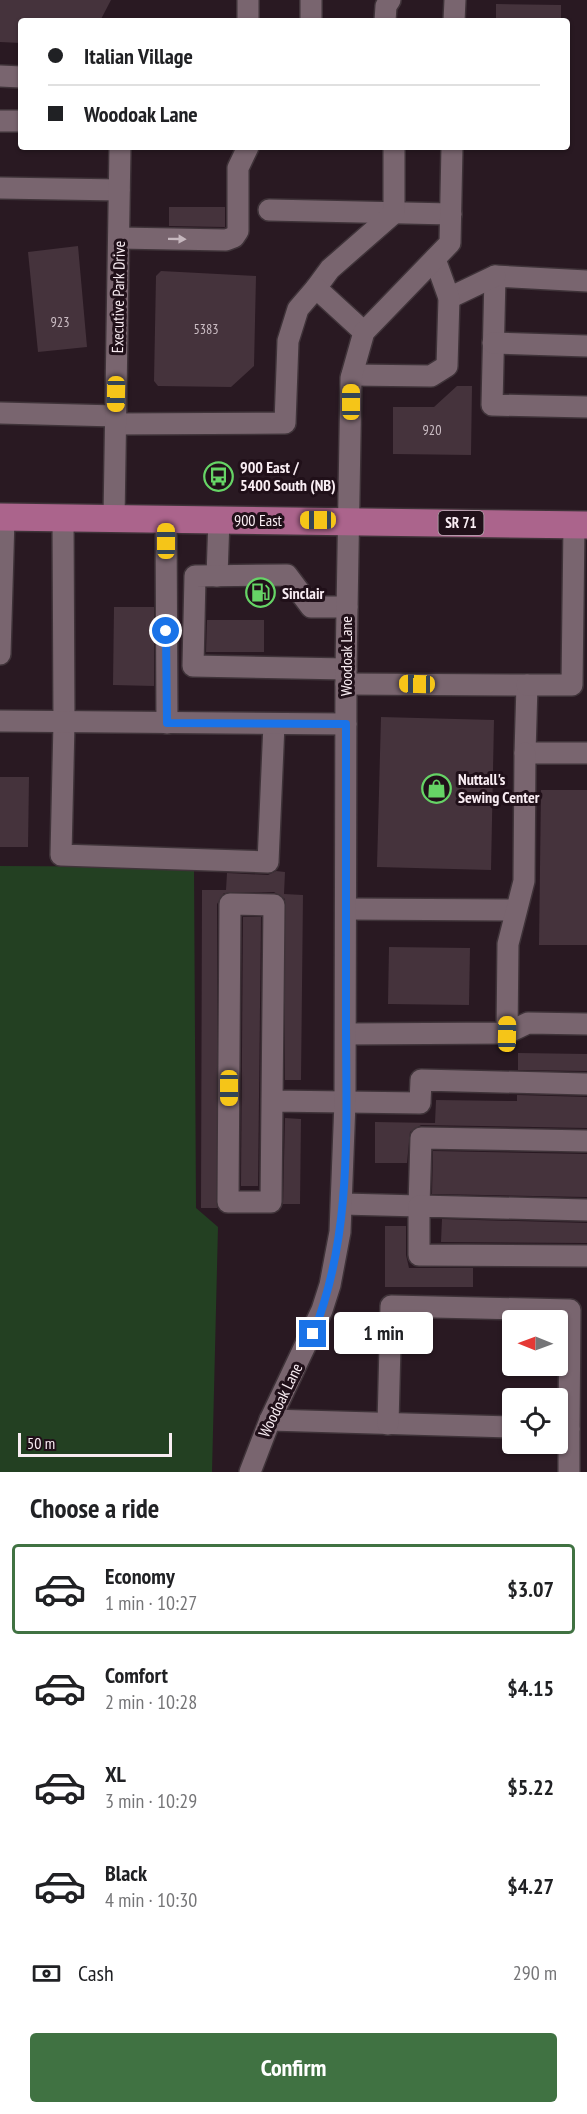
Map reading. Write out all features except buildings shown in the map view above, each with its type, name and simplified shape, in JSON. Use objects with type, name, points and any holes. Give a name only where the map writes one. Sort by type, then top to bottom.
[{"type":"main road","name":"900 East","points":[[2,518],[581,525]]},
{"type":"street","points":[[248,0],[248,18]]},
{"type":"street","points":[[311,0],[311,18]]},
{"type":"street","points":[[386,18],[386,6],[390,0]]},
{"type":"street","points":[[454,0],[454,18]]},
{"type":"street","points":[[0,76],[18,76]]},
{"type":"street","points":[[0,121],[18,121]]},
{"type":"street","name":"Executive Park Drive","points":[[114,519],[120,150]]},
{"type":"street","points":[[119,238],[226,240],[234,237],[238,231],[238,168],[247,150]]},
{"type":"street","points":[[0,413],[116,420],[285,423],[288,341],[298,309],[330,270],[394,213],[394,150]]},
{"type":"street","name":"Woodoak Lane","points":[[250,1472],[270,1420],[322,1310],[336,1259],[343,1204],[346,1034],[346,676],[352,375],[364,332],[450,243],[452,150]]},
{"type":"street","points":[[0,188],[120,190]]},
{"type":"street","points":[[269,210],[451,214]]},
{"type":"street","points":[[352,375],[431,376],[447,366],[449,298],[435,259]]},
{"type":"street","points":[[449,298],[495,276],[587,281]]},
{"type":"street","points":[[495,276],[492,405],[587,407]]},
{"type":"street","points":[[316,288],[364,332]]},
{"type":"street","points":[[493,343],[587,346]]},
{"type":"street","points":[[0,654],[2,518]]},
{"type":"street","points":[[63,518],[64,723],[61,855],[268,862],[274,724]]},
{"type":"street","points":[[166,519],[167,723]]},
{"type":"street","points":[[218,576],[219,519]]},
{"type":"street","points":[[347,607],[311,607],[287,575],[195,576],[193,666],[346,676],[572,685],[580,601],[581,525]]},
{"type":"street","points":[[507,1034],[508,944],[524,881],[527,685]]},
{"type":"street","points":[[0,721],[346,724]]},
{"type":"street","points":[[525,753],[587,753]]},
{"type":"street","points":[[230,904],[274,905],[272,1101],[271,1202],[228,1202],[230,904]]},
{"type":"street","points":[[346,909],[516,909]]},
{"type":"street","points":[[346,1034],[507,1034],[528,1023],[587,1023]]},
{"type":"street","points":[[587,1084],[421,1080],[419,1206],[419,1255],[587,1256]]},
{"type":"street","points":[[272,1101],[420,1103]]},
{"type":"street","points":[[421,1138],[587,1141]]},
{"type":"street","points":[[343,1204],[587,1210]]},
{"type":"street","points":[[388,1424],[391,1306],[570,1310],[566,1388]]},
{"type":"street","points":[[270,1420],[502,1428]]},
{"type":"street","points":[[567,1454],[569,1472]]},
{"type":"green space","points":[[0,866],[194,867],[196,1208],[218,1227],[212,1472],[0,1472]]},
{"type":"place","name":"900 East / 5400 South (NB)","points":[[219,476]]},
{"type":"place","name":"Sinclair","points":[[261,593]]},
{"type":"place","name":"Nuttall's Sewing Center","points":[[437,788]]},
{"type":"route","points":[[166,631],[167,723],[346,724],[343,1204],[336,1259],[330,1285],[313,1334]]}]
